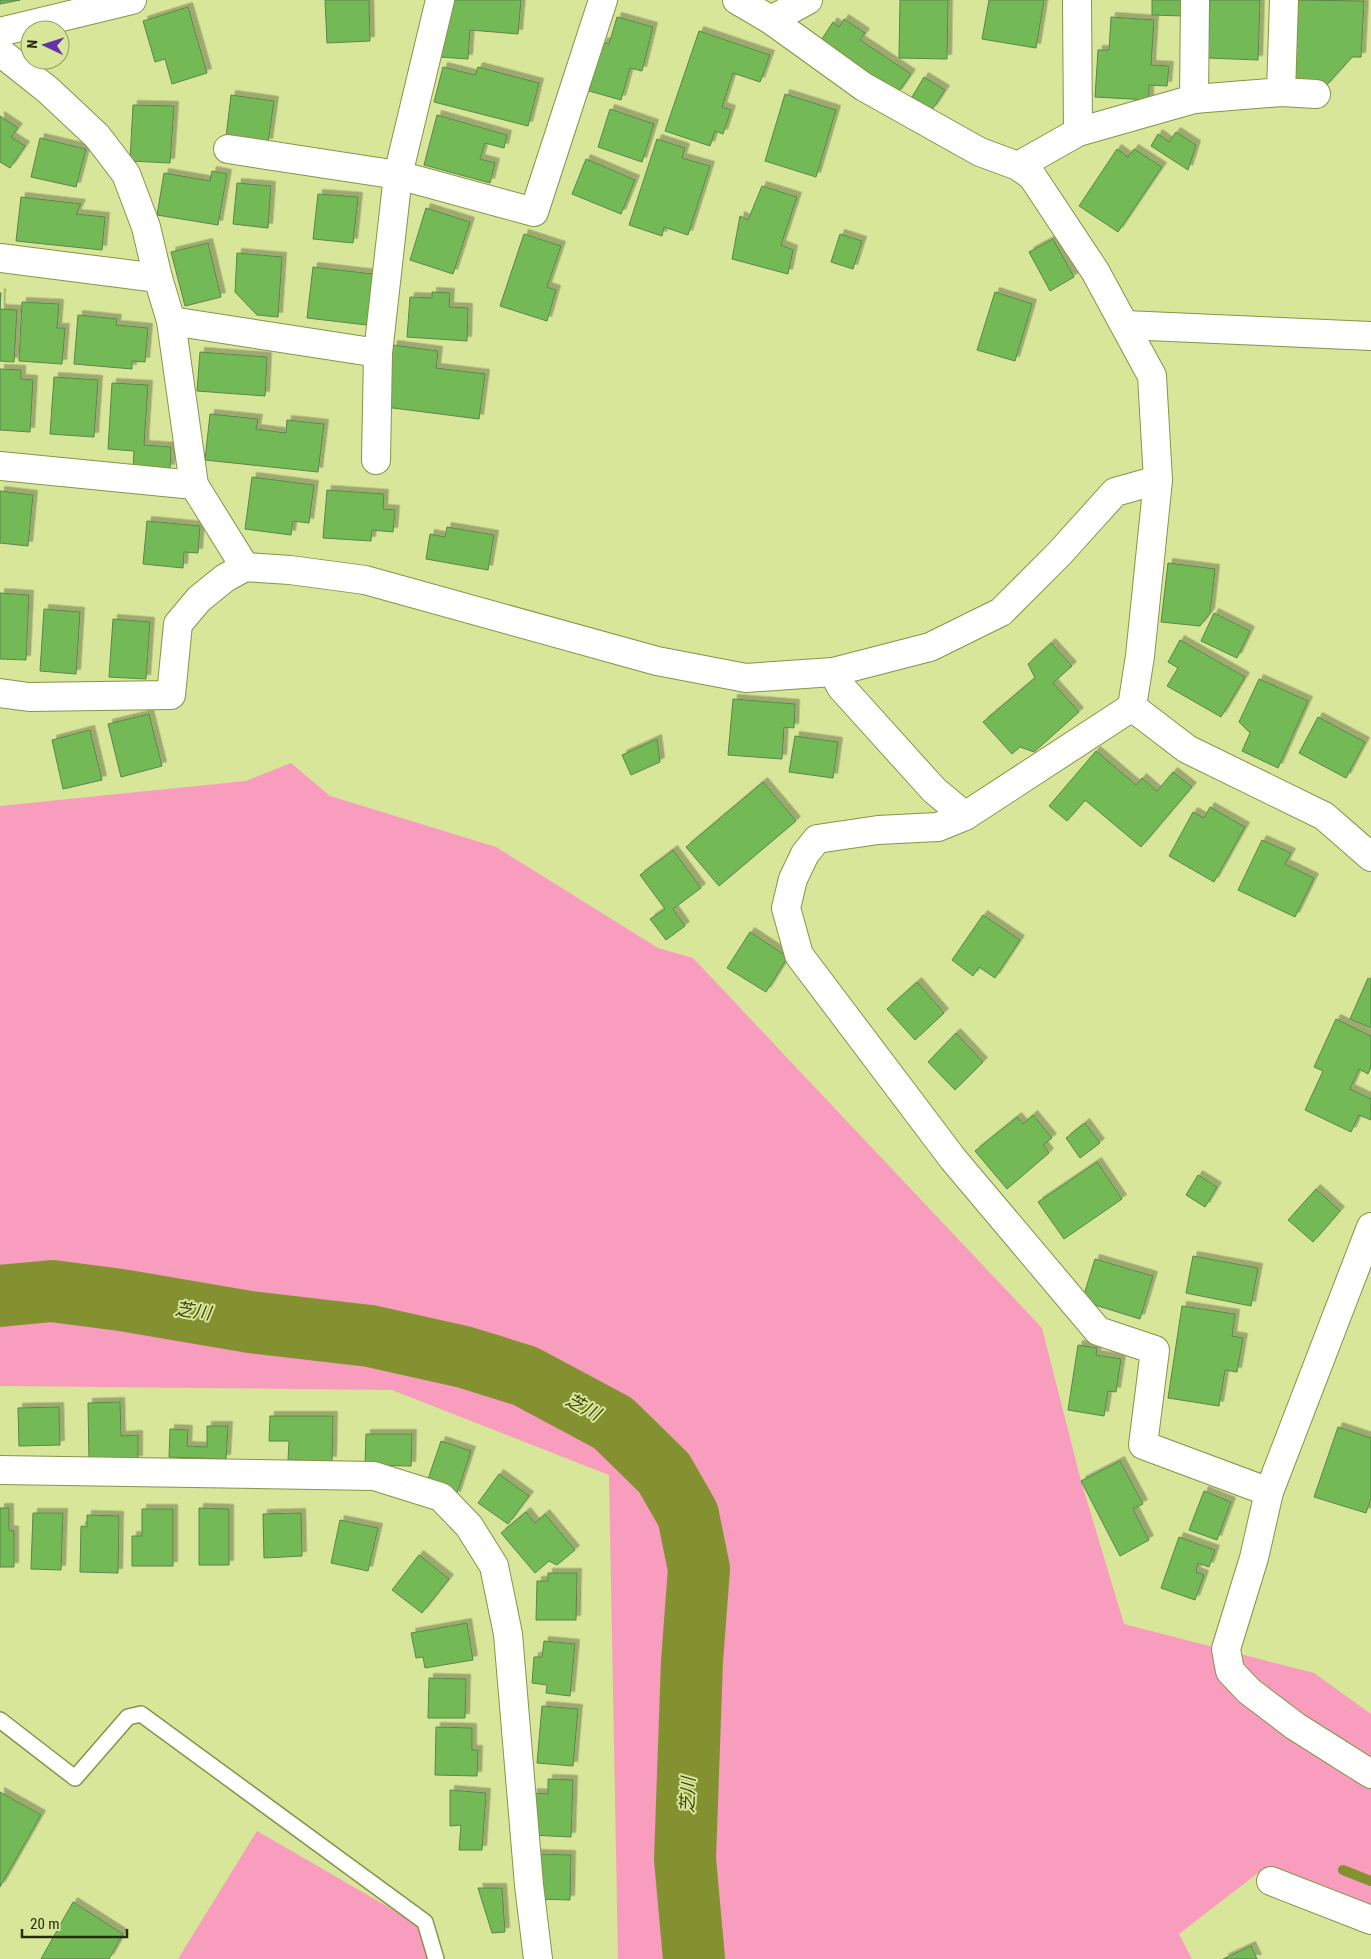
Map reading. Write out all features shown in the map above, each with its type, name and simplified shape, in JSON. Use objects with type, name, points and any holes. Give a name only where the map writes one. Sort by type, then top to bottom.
[{"type":"street","points":[[0,32],[132,0]]},
{"type":"street","points":[[376,460],[378,353],[398,175],[440,0]]},
{"type":"street","points":[[228,149],[398,175],[534,212],[603,0]]},
{"type":"street","points":[[737,0],[771,20],[864,87],[980,152],[1018,166],[1032,176],[1090,263],[1152,376],[1158,480],[1140,656],[1132,707],[965,816],[938,828],[878,830],[817,839],[805,854],[792,878],[786,908],[799,956],[953,1159],[1098,1331],[1154,1350],[1143,1445],[1269,1492]]},
{"type":"street","points":[[771,20],[808,0]]},
{"type":"street","points":[[1077,0],[1078,132]]},
{"type":"street","points":[[1194,99],[1195,0]]},
{"type":"street","points":[[1281,92],[1284,0]]},
{"type":"street","points":[[0,52],[48,90],[98,136],[126,174],[146,227],[158,278],[171,321],[194,485],[245,567]]},
{"type":"street","points":[[1018,166],[1078,132],[1194,99],[1281,92],[1316,94]]},
{"type":"street","points":[[0,258],[158,278]]},
{"type":"street","points":[[171,321],[378,353]]},
{"type":"street","points":[[1125,326],[1371,336]]},
{"type":"street","points":[[0,466],[194,485]]},
{"type":"street","points":[[0,693],[29,697],[171,695],[178,624],[199,599],[225,578],[245,567],[290,570],[365,580],[657,661],[746,678],[833,672],[930,647],[1001,612],[1059,554],[1116,492],[1158,480]]},
{"type":"street","points":[[833,672],[841,687],[934,790],[965,816]]},
{"type":"street","points":[[1132,707],[1187,749],[1324,816],[1371,856]]},
{"type":"street","points":[[1371,1227],[1269,1492],[1254,1558],[1226,1649],[1230,1671],[1249,1691],[1288,1720],[1371,1774]]},
{"type":"street","points":[[0,1470],[374,1476],[441,1497],[469,1526],[494,1566],[508,1634],[529,1885],[538,1959]]},
{"type":"street","points":[[1271,1881],[1371,1920]]},
{"type":"lane","points":[[0,1720],[75,1778],[128,1717],[141,1714],[425,1922],[436,1959]]},
{"type":"shaded area","points":[[291,763],[330,796],[496,847],[658,948],[693,958],[1042,1328],[1081,1481],[1124,1624],[1314,1673],[1371,1714],[1371,1907],[1263,1869],[1179,1934],[1192,1959],[618,1959],[609,1475],[392,1390],[0,1386],[0,806],[246,781]]},
{"type":"shaded area","points":[[257,1831],[428,1930],[432,1959],[178,1959]]},
{"type":"building","points":[[0,0],[20,0],[0,4]]},
{"type":"building","points":[[325,0],[369,0],[370,41],[327,43]]},
{"type":"building","points":[[445,0],[521,0],[518,34],[470,30],[468,59],[440,57]]},
{"type":"building","points":[[900,0],[948,0],[947,59],[899,58]]},
{"type":"building","points":[[989,0],[1044,0],[1036,48],[982,39]]},
{"type":"building","points":[[1152,0],[1183,0],[1183,16],[1152,15]]},
{"type":"building","points":[[1210,0],[1260,0],[1258,60],[1208,58]]},
{"type":"building","points":[[1296,0],[1364,1],[1361,57],[1352,57],[1325,87],[1292,86]]},
{"type":"building","points":[[188,7],[207,73],[172,84],[165,59],[155,62],[143,21]]},
{"type":"building","points":[[617,17],[653,27],[642,71],[630,68],[621,100],[589,91],[603,42],[609,44]]},
{"type":"building","points":[[1111,17],[1154,20],[1151,65],[1169,66],[1167,86],[1149,85],[1149,100],[1095,97],[1098,50],[1109,50]]},
{"type":"building","points":[[844,19],[865,33],[860,40],[911,74],[897,94],[820,42],[833,22],[839,27]]},
{"type":"building","points":[[699,31],[770,55],[760,82],[733,73],[722,107],[731,110],[723,134],[715,131],[710,146],[665,131]]},
{"type":"building","points":[[443,67],[475,75],[478,67],[539,83],[528,126],[434,102]]},
{"type":"building","points":[[924,77],[945,90],[932,110],[912,97]]},
{"type":"building","points":[[785,94],[836,110],[816,177],[765,161]]},
{"type":"building","points":[[231,95],[274,101],[268,143],[226,137]]},
{"type":"building","points":[[133,105],[174,106],[170,163],[130,161]]},
{"type":"building","points":[[610,109],[654,124],[642,162],[598,147]]},
{"type":"building","points":[[437,115],[507,135],[504,148],[485,143],[480,159],[495,163],[490,183],[424,165]]},
{"type":"building","points":[[0,116],[18,128],[11,137],[25,146],[10,168],[0,162]]},
{"type":"building","points":[[1176,132],[1196,145],[1188,170],[1151,146],[1158,134],[1169,142]]},
{"type":"building","points":[[40,138],[86,149],[76,187],[31,177]]},
{"type":"building","points":[[657,139],[685,148],[682,158],[710,166],[688,235],[664,227],[662,236],[629,225]]},
{"type":"building","points":[[1117,149],[1128,157],[1134,149],[1162,167],[1118,232],[1079,206]]},
{"type":"building","points":[[586,159],[635,180],[621,214],[572,194]]},
{"type":"building","points":[[212,171],[227,174],[218,225],[157,215],[164,173],[210,181]]},
{"type":"building","points":[[237,183],[271,186],[268,228],[233,224]]},
{"type":"building","points":[[762,186],[797,197],[781,245],[793,250],[788,274],[732,259],[740,216],[748,220]]},
{"type":"building","points":[[318,194],[358,197],[353,243],[313,239]]},
{"type":"building","points":[[21,197],[81,204],[76,214],[105,217],[102,250],[16,241]]},
{"type":"building","points":[[426,208],[470,222],[453,274],[410,260]]},
{"type":"building","points":[[524,234],[561,246],[547,287],[556,290],[547,321],[500,306]]},
{"type":"building","points":[[840,234],[862,241],[853,269],[831,262]]},
{"type":"building","points":[[1053,239],[1074,277],[1050,291],[1029,252]]},
{"type":"building","points":[[208,243],[221,297],[185,306],[171,252]]},
{"type":"building","points":[[237,253],[282,257],[278,317],[257,315],[235,292]]},
{"type":"building","points":[[313,267],[373,274],[367,325],[307,318]]},
{"type":"building","points":[[432,292],[450,293],[449,307],[468,308],[467,341],[407,337],[410,297],[432,298]]},
{"type":"building","points":[[995,292],[1032,304],[1015,361],[977,350]]},
{"type":"building","points":[[22,302],[59,304],[57,328],[65,328],[62,364],[19,361]]},
{"type":"building","points":[[0,309],[17,310],[14,362],[0,361]]},
{"type":"building","points":[[78,315],[117,319],[116,325],[148,328],[145,362],[132,361],[132,369],[74,364]]},
{"type":"building","points":[[393,345],[438,351],[436,368],[485,374],[479,419],[385,407]]},
{"type":"building","points":[[200,352],[267,357],[265,396],[197,391]]},
{"type":"building","points":[[0,369],[21,370],[21,379],[33,380],[30,432],[0,430]]},
{"type":"building","points":[[54,377],[98,380],[94,437],[50,434]]},
{"type":"building","points":[[112,383],[148,385],[144,445],[171,447],[170,469],[133,467],[134,451],[108,449]]},
{"type":"building","points":[[210,414],[258,419],[256,429],[286,433],[287,420],[324,424],[318,472],[205,460]]},
{"type":"building","points":[[252,477],[314,485],[309,523],[293,521],[291,535],[245,529]]},
{"type":"building","points":[[327,490],[384,494],[383,509],[395,510],[393,532],[372,530],[371,541],[323,538]]},
{"type":"building","points":[[0,491],[33,495],[28,546],[0,543]]},
{"type":"building","points":[[147,521],[200,526],[198,553],[184,552],[183,568],[143,564]]},
{"type":"building","points":[[447,527],[494,535],[488,570],[426,559],[430,534],[445,537]]},
{"type":"building","points":[[1168,563],[1215,569],[1210,613],[1200,626],[1161,622]]},
{"type":"building","points":[[0,593],[29,595],[26,660],[0,659]]},
{"type":"building","points":[[44,609],[80,612],[76,674],[40,671]]},
{"type":"building","points":[[1214,613],[1250,631],[1237,658],[1201,641]]},
{"type":"building","points":[[113,619],[150,622],[146,679],[109,677]]},
{"type":"building","points":[[1180,640],[1245,677],[1221,717],[1167,686],[1178,668],[1168,662]]},
{"type":"building","points":[[1051,643],[1072,666],[1053,683],[1079,712],[1034,752],[1020,747],[1012,754],[983,722],[1035,678],[1028,664]]},
{"type":"building","points":[[1259,679],[1308,701],[1278,768],[1242,751],[1250,733],[1239,722]]},
{"type":"building","points":[[733,699],[795,704],[794,728],[784,727],[782,759],[728,755]]},
{"type":"building","points":[[149,714],[162,766],[121,777],[108,724]]},
{"type":"building","points":[[1318,717],[1365,742],[1346,778],[1299,753]]},
{"type":"building","points":[[90,730],[102,780],[63,789],[52,740]]},
{"type":"building","points":[[795,736],[838,742],[833,778],[789,772]]},
{"type":"building","points":[[657,739],[660,762],[631,775],[622,755]]},
{"type":"building","points":[[1096,751],[1136,785],[1142,778],[1157,791],[1173,772],[1192,787],[1141,847],[1085,800],[1067,821],[1049,806]]},
{"type":"building","points":[[763,782],[796,821],[719,886],[686,847]]},
{"type":"building","points":[[1210,807],[1245,827],[1214,882],[1169,856],[1193,812],[1204,818]]},
{"type":"building","points":[[1262,840],[1291,853],[1285,864],[1314,878],[1295,917],[1238,890]]},
{"type":"building","points":[[673,850],[701,888],[673,909],[685,926],[666,940],[650,919],[665,909],[640,875]]},
{"type":"building","points":[[983,915],[1020,940],[995,978],[979,967],[973,976],[952,960]]},
{"type":"building","points":[[750,932],[788,957],[766,992],[727,968]]},
{"type":"building","points":[[1368,978],[1371,980],[1371,1028],[1350,1019]]},
{"type":"building","points":[[917,982],[944,1013],[915,1040],[887,1009]]},
{"type":"building","points":[[1336,1019],[1371,1036],[1371,1067],[1368,1074],[1359,1069],[1350,1089],[1371,1099],[1371,1120],[1359,1115],[1351,1132],[1305,1110],[1323,1071],[1314,1067]]},
{"type":"building","points":[[956,1033],[983,1062],[955,1090],[928,1062]]},
{"type":"building","points":[[1033,1115],[1052,1138],[1043,1145],[1049,1153],[1007,1189],[975,1151],[1017,1117],[1023,1124]]},
{"type":"building","points":[[1085,1123],[1100,1143],[1080,1158],[1066,1138]]},
{"type":"building","points":[[1097,1162],[1122,1199],[1064,1239],[1038,1202]]},
{"type":"building","points":[[1198,1175],[1217,1187],[1205,1207],[1186,1195]]},
{"type":"building","points":[[1316,1189],[1340,1211],[1313,1242],[1288,1220]]},
{"type":"building","points":[[1193,1256],[1258,1268],[1251,1306],[1186,1293]]},
{"type":"building","points":[[1095,1259],[1153,1276],[1140,1319],[1082,1301]]},
{"type":"building","points":[[1182,1306],[1235,1314],[1232,1336],[1243,1338],[1237,1372],[1225,1370],[1219,1406],[1168,1398]]},
{"type":"building","points":[[1078,1345],[1097,1348],[1096,1355],[1121,1359],[1116,1392],[1108,1391],[1104,1416],[1068,1410]]},
{"type":"building","points":[[120,1402],[121,1436],[138,1435],[138,1460],[89,1461],[88,1403]]},
{"type":"building","points":[[59,1407],[60,1445],[19,1446],[18,1408]]},
{"type":"building","points":[[270,1416],[333,1416],[332,1461],[288,1460],[289,1441],[269,1441]]},
{"type":"building","points":[[207,1426],[228,1426],[226,1459],[169,1457],[170,1429],[188,1430],[187,1446],[207,1447]]},
{"type":"building","points":[[1338,1427],[1371,1438],[1371,1498],[1366,1513],[1314,1497]]},
{"type":"building","points":[[366,1434],[412,1434],[411,1466],[365,1465]]},
{"type":"building","points":[[441,1441],[471,1451],[456,1496],[426,1485]]},
{"type":"building","points":[[1120,1461],[1143,1504],[1133,1509],[1149,1540],[1120,1556],[1081,1481]]},
{"type":"building","points":[[499,1474],[529,1496],[508,1524],[478,1503]]},
{"type":"building","points":[[1204,1491],[1231,1502],[1217,1540],[1189,1530]]},
{"type":"building","points":[[0,1508],[9,1508],[9,1530],[14,1531],[14,1567],[0,1567]]},
{"type":"building","points":[[199,1508],[229,1509],[229,1565],[199,1565]]},
{"type":"building","points":[[142,1509],[173,1509],[173,1566],[132,1566],[132,1536],[142,1536]]},
{"type":"building","points":[[526,1512],[535,1523],[545,1514],[575,1550],[557,1565],[549,1561],[535,1573],[501,1533]]},
{"type":"building","points":[[33,1513],[63,1513],[61,1570],[31,1569]]},
{"type":"building","points":[[301,1513],[302,1556],[264,1558],[263,1514]]},
{"type":"building","points":[[87,1515],[119,1516],[118,1573],[80,1572],[81,1526],[87,1527]]},
{"type":"building","points":[[340,1520],[378,1528],[368,1571],[331,1563]]},
{"type":"building","points":[[1179,1537],[1215,1550],[1209,1567],[1198,1563],[1196,1572],[1204,1575],[1195,1600],[1161,1588]]},
{"type":"building","points":[[419,1555],[449,1579],[422,1613],[392,1590]]},
{"type":"building","points":[[548,1573],[577,1573],[576,1620],[536,1620],[537,1581],[548,1581]]},
{"type":"building","points":[[467,1623],[473,1660],[425,1668],[423,1657],[416,1658],[411,1633]]},
{"type":"building","points":[[544,1641],[575,1644],[570,1696],[546,1693],[547,1685],[532,1683],[534,1657],[542,1657]]},
{"type":"building","points":[[429,1678],[466,1679],[465,1718],[428,1718]]},
{"type":"building","points":[[542,1706],[578,1709],[573,1766],[537,1763]]},
{"type":"building","points":[[436,1727],[472,1728],[472,1750],[478,1750],[477,1776],[435,1775]]},
{"type":"building","points":[[548,1779],[573,1780],[571,1837],[531,1835],[533,1793],[548,1794]]},
{"type":"building","points":[[450,1790],[486,1793],[482,1850],[459,1850],[461,1825],[450,1826]]},
{"type":"building","points":[[0,1792],[41,1815],[0,1887]]},
{"type":"building","points":[[535,1854],[571,1855],[570,1900],[534,1899]]},
{"type":"building","points":[[478,1888],[502,1888],[505,1932],[492,1933]]},
{"type":"building","points":[[73,1902],[123,1934],[109,1959],[41,1959]]},
{"type":"building","points":[[1251,1946],[1257,1959],[1223,1959]]},
{"type":"waterway","name":"芝川","points":[[0,1296],[52,1291],[121,1300],[250,1322],[370,1336],[464,1357],[525,1376],[613,1423],[664,1473],[688,1515],[699,1569],[692,1661],[685,1859],[694,1959]]},
{"type":"waterway","points":[[1343,1870],[1371,1881]]}]
